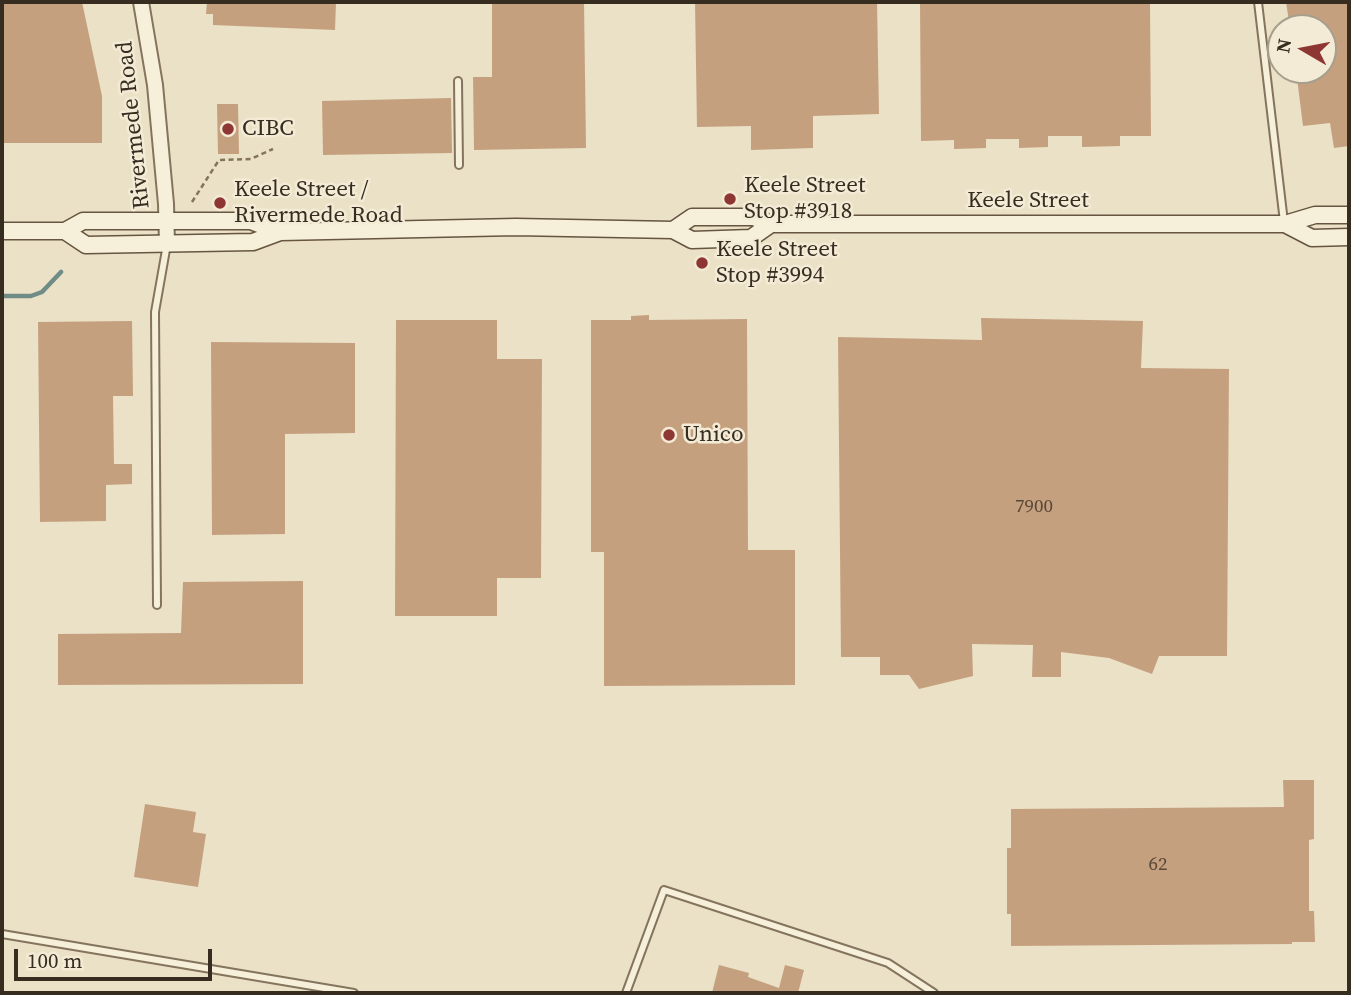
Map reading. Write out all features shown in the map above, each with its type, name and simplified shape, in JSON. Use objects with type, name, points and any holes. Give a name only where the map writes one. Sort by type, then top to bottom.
[{"type":"main road","name":"Keele Street","points":[[673,230],[692,217],[754,217],[771,224],[1285,224],[1315,215],[1349,215]]},
{"type":"main road","name":"Keele Street","points":[[2,231],[65,231],[83,221],[251,221],[280,232]]},
{"type":"main road","name":"Keele Street","points":[[65,231],[86,245],[253,242],[280,232],[516,227],[673,230],[692,240],[751,238],[771,224]]},
{"type":"main road","name":"Keele Street","points":[[1285,224],[1312,238],[1349,237]]},
{"type":"street","name":"Rivermede Road","points":[[141,2],[155,85],[167,244]]},
{"type":"lane","points":[[1258,2],[1285,224]]},
{"type":"lane","points":[[457,81],[459,164]]},
{"type":"lane","points":[[156,605],[155,312],[167,244]]},
{"type":"lane","points":[[626,993],[664,890],[888,963],[934,993]]},
{"type":"lane","points":[[2,934],[354,993]]},
{"type":"path","points":[[192,202],[219,160],[251,159],[273,149]]},
{"type":"building","points":[[2,2],[82,2],[102,96],[102,143],[2,143]]},
{"type":"building","points":[[207,2],[336,2],[335,30],[213,25],[213,14],[206,14]]},
{"type":"building","points":[[492,2],[584,2],[586,148],[474,150],[473,77],[492,77]]},
{"type":"building","points":[[695,2],[877,2],[879,114],[813,116],[813,148],[751,150],[751,126],[697,127]]},
{"type":"building","points":[[920,2],[1150,2],[1151,136],[1120,136],[1120,146],[1082,147],[1082,136],[1048,136],[1048,147],[1019,148],[1019,139],[986,139],[986,148],[954,149],[954,140],[921,141]]},
{"type":"building","points":[[1286,2],[1349,2],[1349,146],[1334,148],[1330,123],[1303,126],[1298,84],[1337,84],[1337,14],[1288,14]]},
{"type":"building","points":[[451,98],[452,153],[323,155],[322,101]]},
{"type":"building","name":"CIBC","points":[[217,104],[238,104],[239,154],[218,154]]},
{"type":"building","name":"Unico","points":[[649,315],[649,320],[747,319],[748,550],[795,550],[795,685],[604,686],[604,552],[591,552],[591,320],[631,320],[631,316]]},
{"type":"building","points":[[981,318],[1143,321],[1141,368],[1229,369],[1227,656],[1159,656],[1152,674],[1109,658],[1061,652],[1061,677],[1032,677],[1033,645],[972,644],[973,676],[919,689],[909,675],[880,675],[880,657],[841,657],[838,337],[982,340]]},
{"type":"building","points":[[396,320],[497,320],[497,359],[542,359],[541,578],[497,578],[497,616],[395,616]]},
{"type":"building","points":[[132,321],[133,396],[113,396],[114,464],[132,464],[132,484],[106,485],[106,521],[40,522],[38,322]]},
{"type":"building","points":[[211,342],[355,343],[355,433],[285,434],[285,534],[212,535]]},
{"type":"building","points":[[303,581],[303,684],[58,685],[58,634],[181,633],[183,582]]},
{"type":"building","points":[[1283,780],[1314,780],[1314,839],[1309,840],[1309,911],[1314,911],[1315,942],[1011,946],[1011,914],[1007,914],[1007,848],[1011,848],[1011,809],[1284,807]]},
{"type":"building","points":[[145,804],[196,812],[193,832],[206,834],[198,887],[134,877]]},
{"type":"building","points":[[719,965],[749,973],[748,977],[779,988],[785,965],[804,970],[798,993],[712,993]]},
{"type":"waterway","points":[[2,296],[31,296],[42,292],[61,272]]},
{"type":"place","name":"CIBC","points":[[228,129]]},
{"type":"place","name":"Keele Street Stop #3918","points":[[730,199]]},
{"type":"place","name":"Keele Street / Rivermede Road","points":[[220,203]]},
{"type":"place","name":"Keele Street Stop #3994","points":[[702,263]]},
{"type":"place","name":"Unico","points":[[669,435]]}]
